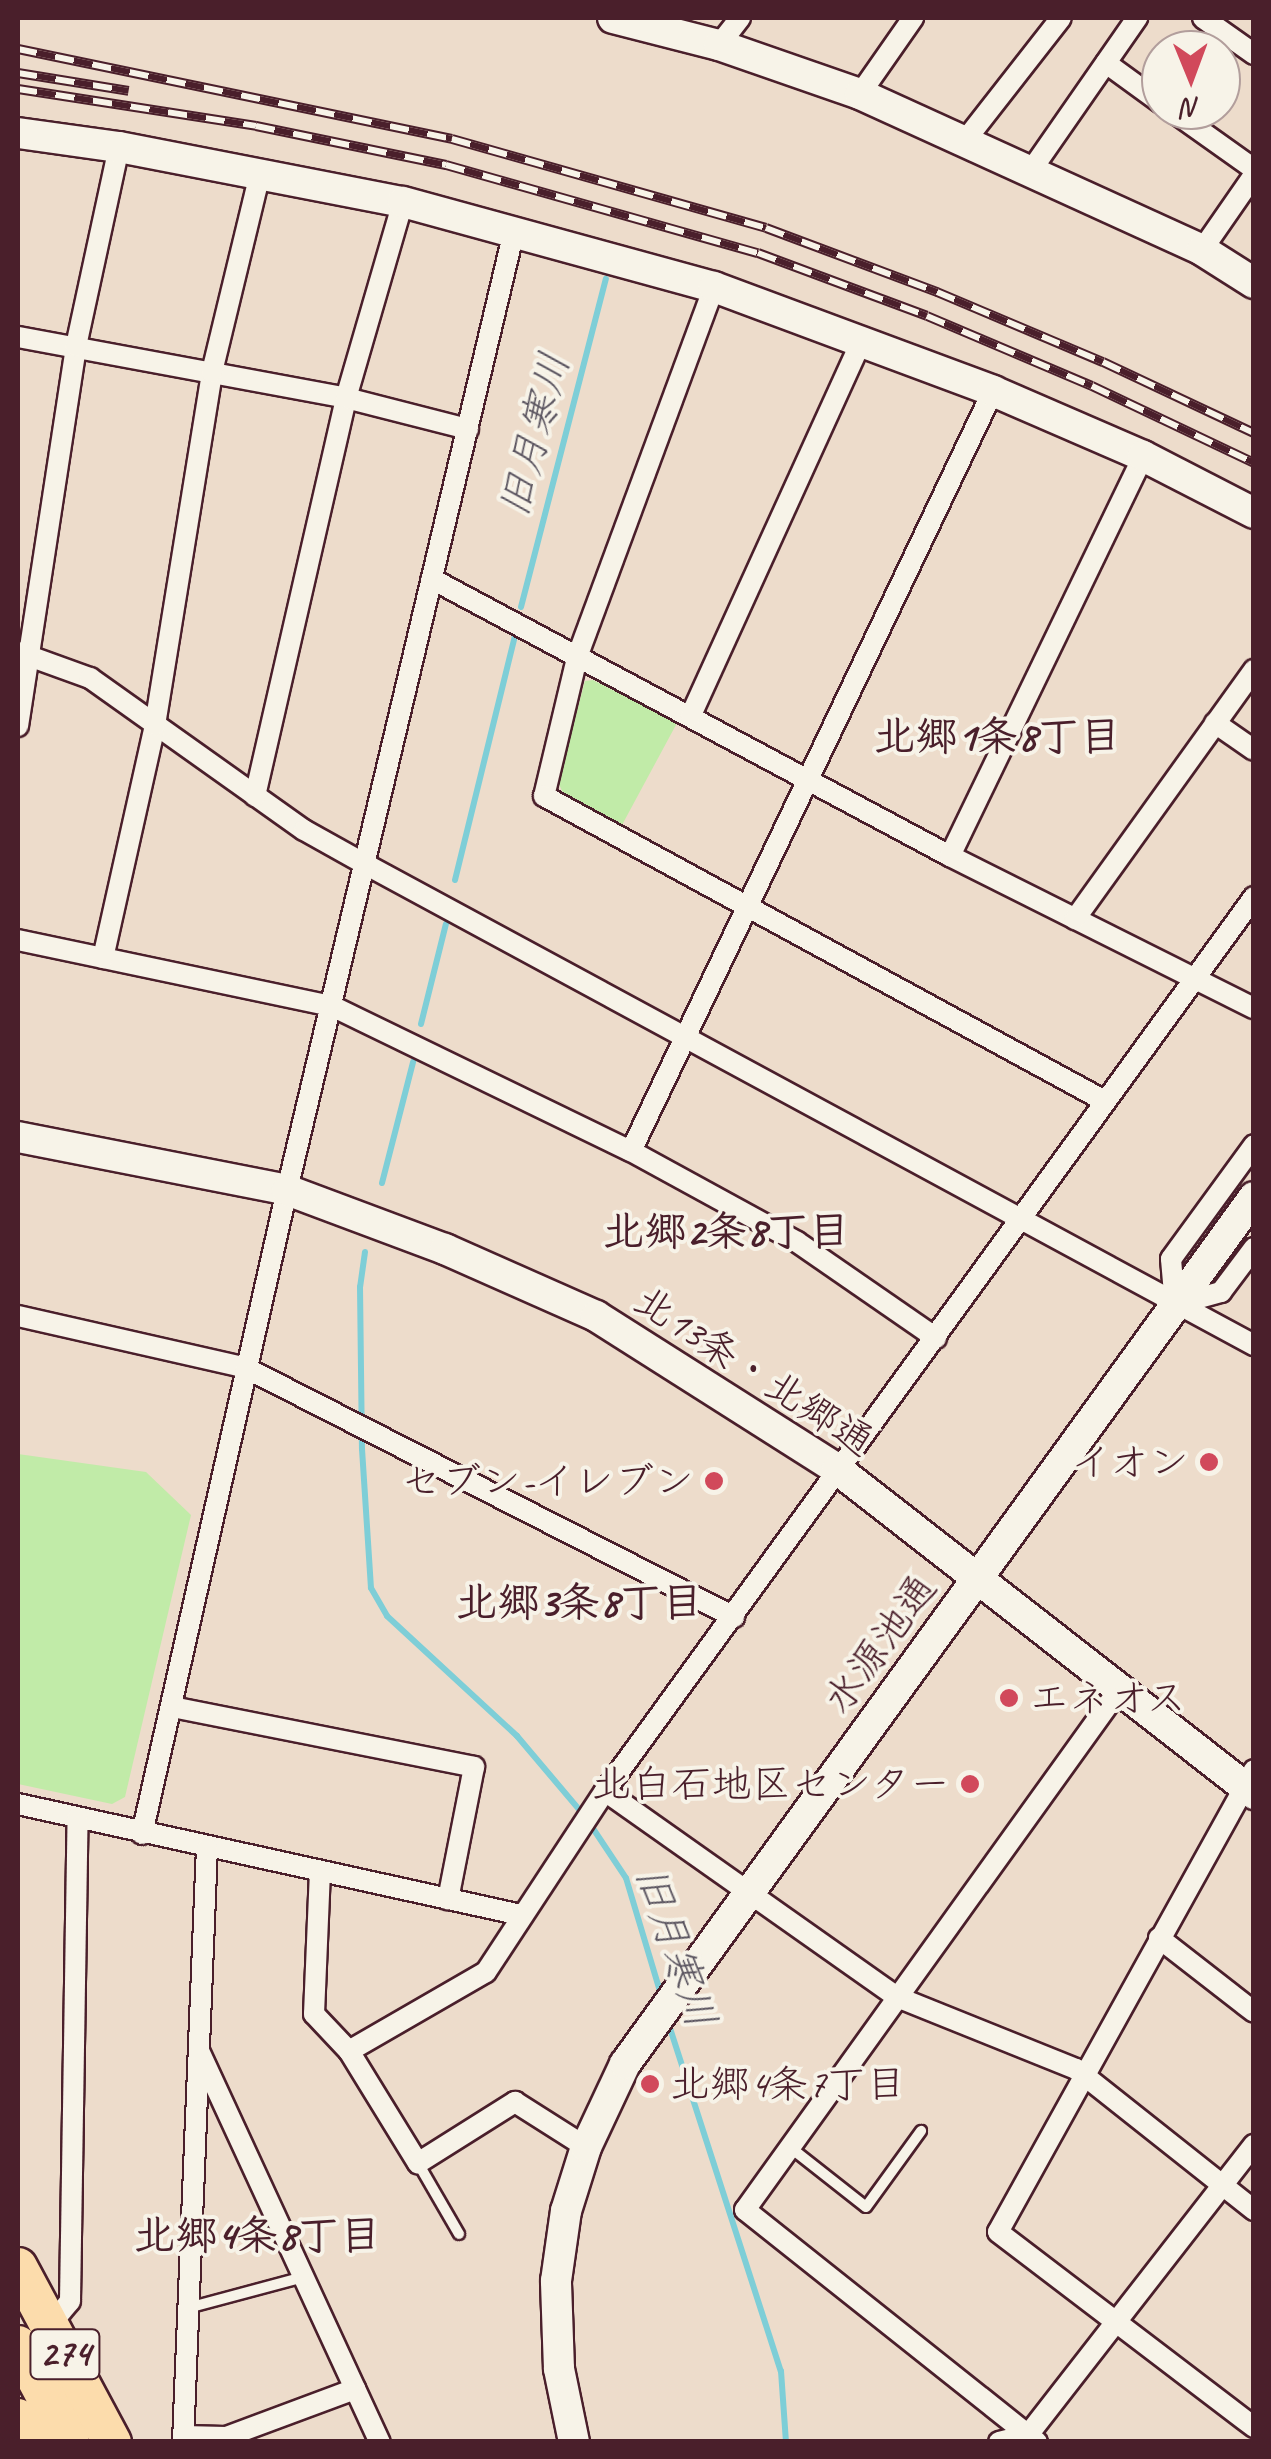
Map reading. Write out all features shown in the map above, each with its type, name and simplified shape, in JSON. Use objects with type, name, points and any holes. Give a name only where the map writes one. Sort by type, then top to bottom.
[{"type":"highway","name":"274","points":[[18,2267],[112,2442]]},
{"type":"highway","points":[[18,2345],[70,2442]]},
{"type":"highway","points":[[18,2418],[30,2442]]},
{"type":"street","points":[[613,18],[720,45],[860,94],[1202,250],[1254,283]]},
{"type":"street","points":[[720,45],[740,18]]},
{"type":"street","points":[[964,142],[1061,18]]},
{"type":"street","points":[[1030,172],[1138,18]]},
{"type":"street","points":[[1203,18],[1254,54]]},
{"type":"street","points":[[860,94],[907,20]]},
{"type":"street","points":[[1106,63],[1141,88]]},
{"type":"street","points":[[1198,130],[1254,172],[1202,250]]},
{"type":"street","points":[[18,133],[260,173],[402,202],[714,287],[862,338],[993,391],[1143,456],[1254,512]]},
{"type":"street","points":[[18,726],[23,654],[76,346],[119,148]]},
{"type":"street","points":[[103,958],[155,725],[212,372],[260,173]]},
{"type":"street","points":[[256,796],[346,398],[402,202]]},
{"type":"street","points":[[142,1834],[287,1190],[514,231]]},
{"type":"street","points":[[714,287],[577,658],[544,796],[1103,1100]]},
{"type":"street","points":[[18,337],[346,398],[468,429]]},
{"type":"street","points":[[690,715],[862,338]]},
{"type":"street","points":[[632,1151],[993,391]]},
{"type":"street","points":[[950,856],[1143,456]]},
{"type":"street","points":[[432,578],[950,856],[1254,1008]]},
{"type":"street","points":[[23,654],[90,678],[256,796],[365,864],[1254,1345]]},
{"type":"street","points":[[1075,919],[1254,670]]},
{"type":"street","points":[[1215,723],[1254,750]]},
{"type":"street","points":[[349,2050],[486,1972],[592,1809],[1254,897]]},
{"type":"street","points":[[18,940],[332,1006],[632,1151],[797,1242],[936,1338]]},
{"type":"street","name":"北13条・北郷通","points":[[18,1137],[287,1190],[445,1249],[596,1316],[778,1427],[837,1469],[1118,1691],[1250,1784]]},
{"type":"street","points":[[1174,1305],[1171,1259],[1254,1146]]},
{"type":"street","name":"水源池通","points":[[574,2442],[559,2368],[556,2281],[566,2211],[586,2147],[625,2064],[1254,1197]]},
{"type":"street","points":[[1174,1305],[1221,1292],[1254,1248]]},
{"type":"street","points":[[18,1316],[246,1368],[734,1617]]},
{"type":"street","points":[[1032,2438],[745,2210],[1118,1691]]},
{"type":"street","points":[[172,1706],[474,1767],[448,1899]]},
{"type":"street","points":[[1250,1784],[1159,1938],[998,2232],[1254,2427]]},
{"type":"street","points":[[605,1791],[897,1998],[1076,2068],[1254,2210]]},
{"type":"street","points":[[18,1804],[521,1915]]},
{"type":"street","points":[[50,2326],[70,2301],[78,1818]]},
{"type":"street","points":[[207,1848],[183,2439],[226,2438],[355,2389]]},
{"type":"street","points":[[320,1871],[314,2014],[349,2050],[418,2163],[515,2102],[586,2147]]},
{"type":"street","points":[[1159,1938],[1254,2012]]},
{"type":"street","points":[[198,2050],[380,2442]]},
{"type":"street","points":[[999,2442],[1032,2438],[1116,2320],[1254,2144]]},
{"type":"lane","points":[[788,2146],[866,2207],[921,2131]]},
{"type":"lane","points":[[418,2163],[460,2234]]},
{"type":"lane","points":[[188,2308],[305,2276]]},
{"type":"green space","points":[[593,680],[677,723],[622,825],[563,793],[558,782],[585,681]]},
{"type":"green space","points":[[18,1454],[146,1472],[191,1515],[125,1797],[112,1804],[18,1784]]},
{"type":"waterway","name":"旧月寒川","points":[[521,607],[606,279]]},
{"type":"waterway","name":"旧月寒川","points":[[455,880],[516,632]]},
{"type":"waterway","name":"旧月寒川","points":[[421,1024],[446,924]]},
{"type":"waterway","name":"旧月寒川","points":[[382,1183],[413,1062]]},
{"type":"waterway","name":"旧月寒川","points":[[365,1252],[360,1287],[362,1449],[371,1588],[387,1616],[517,1736],[583,1814]]},
{"type":"waterway","name":"旧月寒川","points":[[590,1824],[626,1878],[661,1995]]},
{"type":"waterway","name":"旧月寒川","points":[[668,2022],[781,2371],[786,2442]]},
{"type":"railway","points":[[18,49],[452,139],[766,228],[937,292],[1103,362],[1254,433]]},
{"type":"railway","points":[[18,73],[129,91]]},
{"type":"railway","points":[[18,89],[256,126],[446,165],[758,253],[927,316],[1092,386],[1254,463]]},
{"type":"place","name":"イオン","points":[[1209,1462]]},
{"type":"place","name":"セブン-イレブン","points":[[714,1481]]},
{"type":"place","name":"エネオス","points":[[1009,1698]]},
{"type":"place","name":"北白石地区センター","points":[[970,1784]]},
{"type":"place","name":"北郷4条7丁目","points":[[650,2084]]},
{"type":"district","name":"北郷1条8丁目","points":[[997,737]]},
{"type":"district","name":"北郷2条8丁目","points":[[726,1232]]},
{"type":"district","name":"北郷3条8丁目","points":[[579,1603]]},
{"type":"district","name":"北郷4条8丁目","points":[[257,2236]]}]
